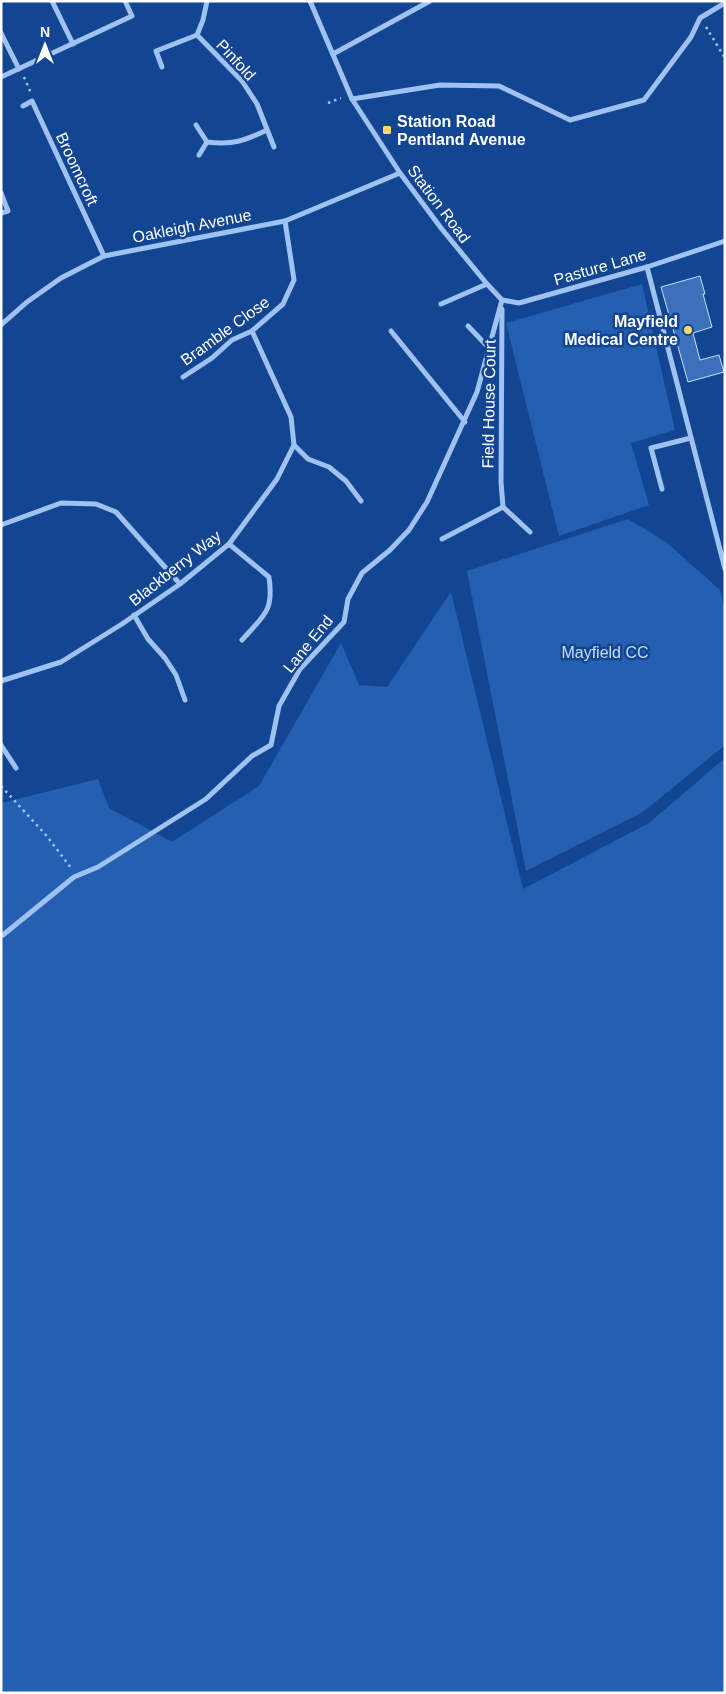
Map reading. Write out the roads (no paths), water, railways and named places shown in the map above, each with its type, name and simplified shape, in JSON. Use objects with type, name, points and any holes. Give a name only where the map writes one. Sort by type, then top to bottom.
[{"type":"street","points":[[52,1],[73,44]]},
{"type":"street","points":[[1,77],[132,16],[125,1]]},
{"type":"street","name":"Pinfold","points":[[162,67],[156,51],[197,36],[204,20],[207,1]]},
{"type":"street","name":"Station Road","points":[[310,1],[351,96],[400,173],[486,284]]},
{"type":"street","points":[[332,54],[430,1]]},
{"type":"street","points":[[351,96],[440,85],[499,86],[570,120],[644,100],[691,37],[700,18],[725,3]]},
{"type":"street","points":[[1,32],[19,69]]},
{"type":"street","name":"Pinfold","points":[[197,36],[242,81],[257,104],[274,147]]},
{"type":"street","name":"Broomcroft","points":[[23,106],[32,102],[104,256]]},
{"type":"street","points":[[196,125],[207,142],[223,144],[244,141],[267,130]]},
{"type":"street","points":[[199,155],[207,142]]},
{"type":"street","name":"Oakleigh Avenue","points":[[1,325],[27,302],[61,278],[104,256],[285,221],[400,173]]},
{"type":"street","points":[[1,193],[8,211],[1,213]]},
{"type":"street","name":"Bramble Close","points":[[183,377],[212,358],[232,340],[252,330],[283,304],[294,280],[285,221]]},
{"type":"street","name":"Pasture Lane","points":[[502,300],[519,303],[647,267],[725,242]]},
{"type":"street","points":[[647,267],[725,569]]},
{"type":"street","points":[[441,304],[486,284],[502,300]]},
{"type":"street","name":"Lane End","points":[[3,935],[74,877],[98,867],[206,799],[252,756],[271,744],[279,706],[300,669],[344,622],[348,599],[362,573],[390,550],[409,530],[427,502],[477,392],[502,300]]},
{"type":"street","name":"Field House Court","points":[[502,300],[501,482],[503,507]]},
{"type":"street","points":[[468,326],[488,347]]},
{"type":"street","points":[[252,330],[291,416],[294,445],[308,459],[329,467],[346,481],[361,501]]},
{"type":"street","points":[[391,330],[465,422]]},
{"type":"street","points":[[662,489],[651,448],[691,438]]},
{"type":"street","name":"Blackberry Way","points":[[1,681],[61,662],[180,584],[229,544],[277,479],[294,445]]},
{"type":"street","points":[[1,524],[61,503],[96,504],[116,512],[180,584]]},
{"type":"street","points":[[442,539],[503,507],[530,532]]},
{"type":"street","points":[[229,544],[270,577],[272,595],[268,610],[242,640]]},
{"type":"street","points":[[134,615],[148,639],[165,658],[176,675],[185,700]]},
{"type":"street","points":[[1,744],[16,768]]},
{"type":"place","name":"Station Road Pentland Avenue","points":[[387,130]]},
{"type":"place","name":"Mayfield Medical Centre","points":[[688,330]]},
{"type":"park label","name":"Mayfield CC","points":[[605,652]]}]
